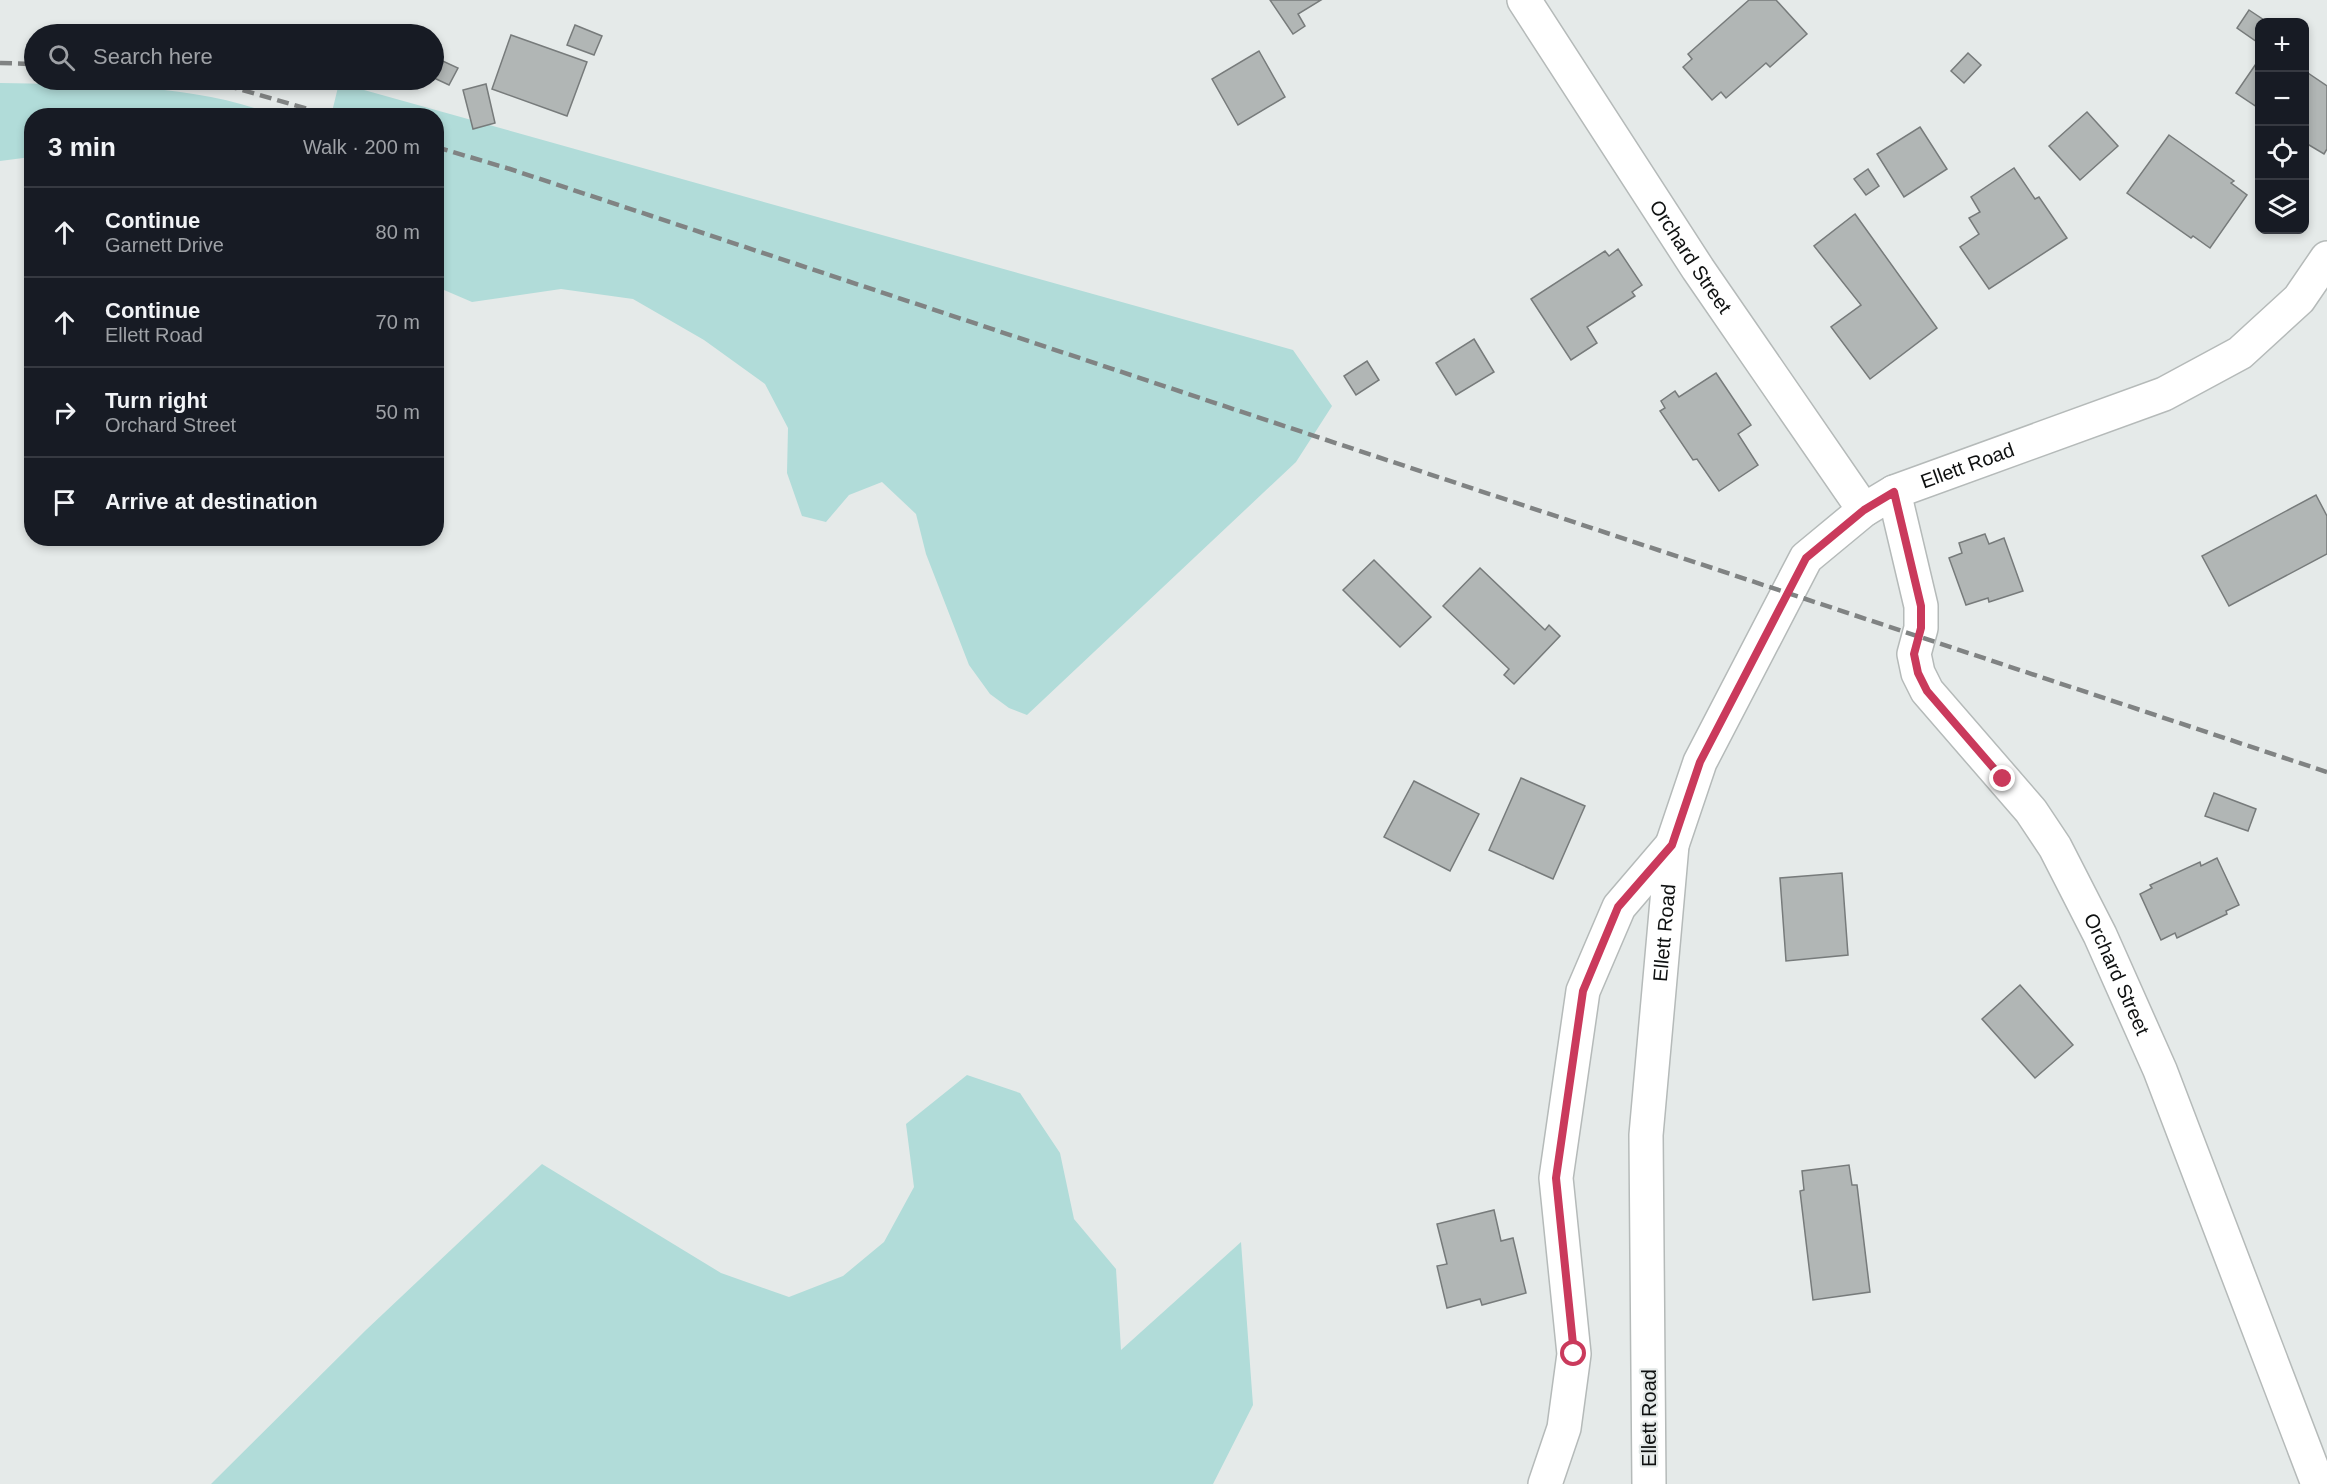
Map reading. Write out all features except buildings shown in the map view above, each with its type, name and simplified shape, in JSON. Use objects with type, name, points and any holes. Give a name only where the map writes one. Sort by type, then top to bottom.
[{"type":"street","name":"Orchard Street","points":[[1524,0],[1698,269],[1864,510]]},
{"type":"street","name":"Ellett Road","points":[[1649,1484],[1646,1135],[1672,845],[1700,762],[1806,558],[1864,510],[1894,492],[2164,394],[2240,352],[2299,299],[2327,258]]},
{"type":"street","name":"Orchard Street","points":[[1894,492],[1921,606],[1921,628],[1914,654],[1918,673],[1927,691],[2031,811],[2055,847],[2100,935],[2160,1070],[2319,1484]]},
{"type":"street","points":[[1545,1484],[1564,1428],[1574,1354],[1556,1178],[1583,991],[1618,907],[1672,845]]},
{"type":"shaded area","points":[[0,83],[24,84],[24,90],[175,91],[252,108],[24,108],[24,158],[0,161]]},
{"type":"shaded area","points":[[337,90],[364,90],[428,108],[333,108]]},
{"type":"shaded area","points":[[444,112],[1293,350],[1332,406],[1296,462],[1027,715],[1009,708],[990,694],[969,665],[926,554],[916,514],[882,482],[849,495],[826,522],[802,516],[787,473],[788,428],[765,384],[704,340],[633,299],[561,289],[472,302],[444,290]]},
{"type":"shaded area","points":[[967,1075],[1020,1093],[1060,1153],[1074,1219],[1116,1269],[1121,1350],[1241,1242],[1253,1405],[1213,1484],[211,1484],[366,1330],[542,1164],[721,1273],[789,1297],[843,1276],[884,1242],[914,1187],[906,1124]]},
{"type":"railway","points":[[0,63],[24,64]]},
{"type":"railway","points":[[242,90],[304,108]]},
{"type":"railway","points":[[444,149],[510,169],[2327,772]]},
{"type":"route","points":[[1574,1354],[1556,1178],[1583,991],[1618,907],[1672,845],[1700,762],[1806,558],[1864,510],[1894,492],[1921,606],[1921,628],[1914,654],[1918,673],[1927,691],[2003,779]]}]
